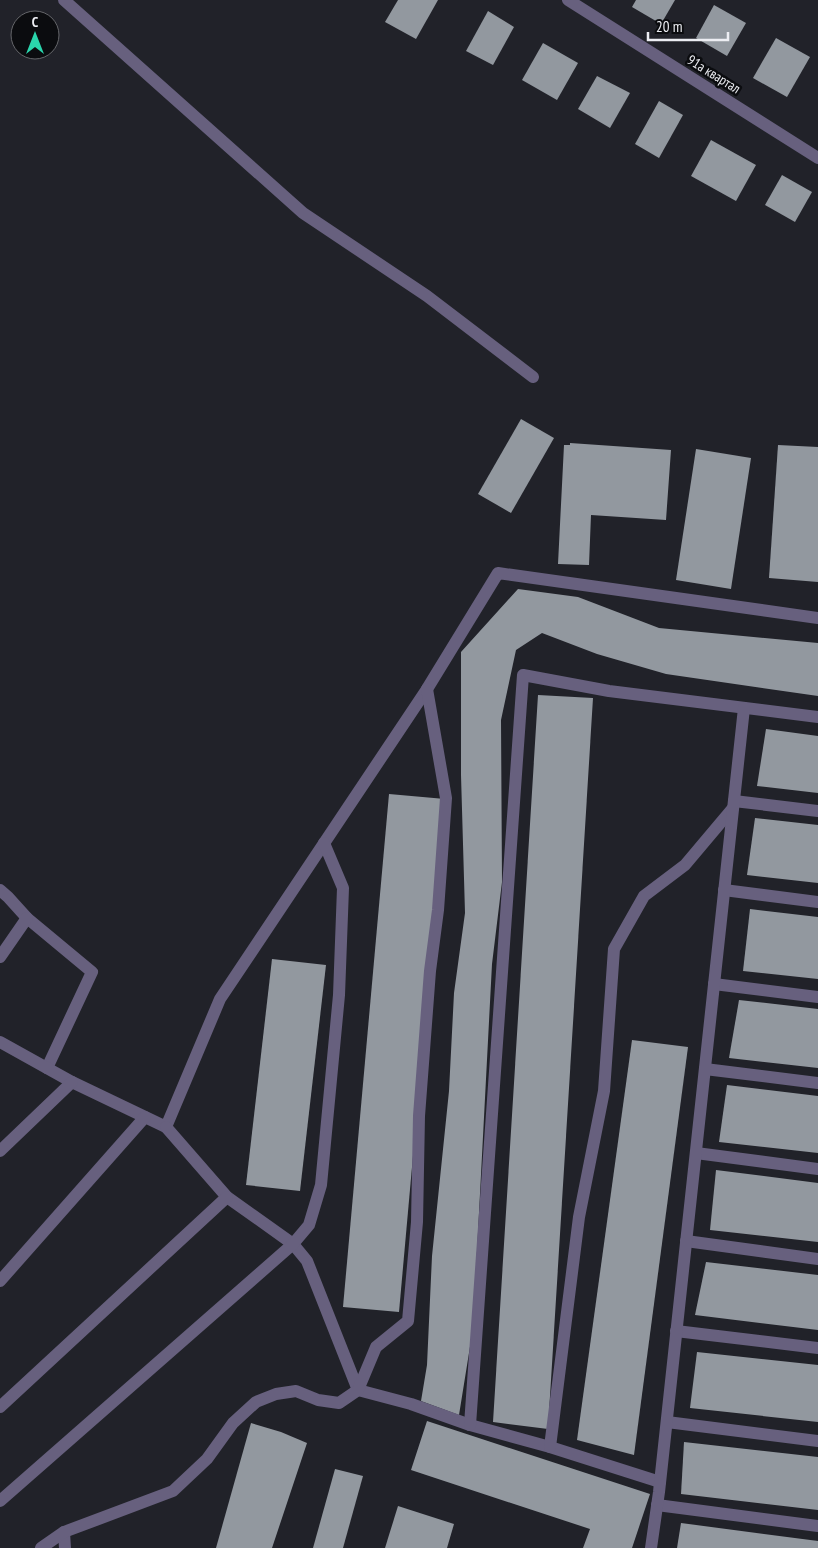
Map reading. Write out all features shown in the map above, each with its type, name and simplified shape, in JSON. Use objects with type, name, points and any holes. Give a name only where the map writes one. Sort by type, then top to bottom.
[{"type":"street","points":[[64,0],[304,213],[427,296],[533,377]]},
{"type":"street","name":"91а квартал","points":[[568,0],[818,158]]},
{"type":"street","points":[[166,1127],[220,1000],[427,689],[498,573],[818,618]]},
{"type":"street","points":[[470,1425],[523,676],[609,691],[818,717]]},
{"type":"street","points":[[41,1548],[64,1532],[173,1491],[207,1458],[233,1423],[256,1402],[276,1394],[296,1391],[318,1400],[339,1403],[358,1390],[376,1347],[408,1321],[417,1222],[420,1109],[430,970],[438,910],[446,798],[427,689]]},
{"type":"street","points":[[651,1548],[660,1482],[744,708]]},
{"type":"street","points":[[733,805],[818,811]]},
{"type":"street","points":[[550,1447],[579,1216],[604,1091],[614,949],[644,896],[685,865],[733,805]]},
{"type":"street","points":[[0,1502],[293,1244],[309,1225],[321,1185],[339,995],[342,888],[324,844]]},
{"type":"street","points":[[0,890],[8,896],[27,918],[92,972],[47,1068]]},
{"type":"street","points":[[724,890],[818,902]]},
{"type":"street","points":[[0,957],[27,918]]},
{"type":"street","points":[[714,984],[818,997]]},
{"type":"street","points":[[0,1042],[72,1082],[166,1127],[227,1197],[293,1244],[307,1261],[358,1390]]},
{"type":"street","points":[[705,1068],[818,1083]]},
{"type":"street","points":[[0,1151],[72,1082]]},
{"type":"street","points":[[0,1282],[145,1117]]},
{"type":"street","points":[[696,1153],[818,1169]]},
{"type":"street","points":[[0,1407],[227,1197]]},
{"type":"street","points":[[686,1242],[818,1259]]},
{"type":"street","points":[[676,1332],[818,1348]]},
{"type":"street","points":[[358,1390],[411,1404],[470,1425],[550,1447],[660,1482]]},
{"type":"street","points":[[666,1422],[818,1441]]},
{"type":"street","points":[[657,1505],[818,1526]]},
{"type":"street","points":[[64,1532],[65,1548]]},
{"type":"building","points":[[398,0],[438,0],[416,39],[385,22]]},
{"type":"building","points":[[636,0],[675,0],[661,24],[632,7]]},
{"type":"building","points":[[714,5],[746,23],[727,56],[696,38]]},
{"type":"building","points":[[488,11],[514,27],[493,65],[466,51]]},
{"type":"building","points":[[776,38],[810,57],[787,97],[753,78]]},
{"type":"building","points":[[543,43],[578,63],[557,100],[522,80]]},
{"type":"building","points":[[597,76],[630,93],[610,128],[578,109]]},
{"type":"building","points":[[659,101],[683,115],[659,158],[635,144]]},
{"type":"building","points":[[711,140],[756,165],[736,201],[691,176]]},
{"type":"building","points":[[782,175],[812,192],[795,222],[765,205]]},
{"type":"building","points":[[521,419],[554,438],[511,513],[478,494]]},
{"type":"building","points":[[570,443],[671,450],[666,520],[591,515],[589,565],[558,564],[564,445],[570,445]]},
{"type":"building","points":[[778,445],[818,447],[818,582],[769,578]]},
{"type":"building","points":[[696,449],[751,458],[731,589],[676,580]]},
{"type":"building","points":[[518,589],[578,597],[659,628],[818,643],[818,696],[666,674],[597,654],[542,633],[516,650],[501,720],[502,882],[492,964],[473,1328],[459,1415],[421,1401],[427,1365],[432,1256],[449,1091],[454,993],[465,913],[461,775],[461,652]]},
{"type":"building","points":[[538,695],[593,698],[548,1429],[493,1422]]},
{"type":"building","points":[[766,729],[818,736],[818,793],[757,786]]},
{"type":"building","points":[[389,794],[445,799],[399,1312],[343,1307]]},
{"type":"building","points":[[755,818],[818,825],[818,883],[747,875]]},
{"type":"building","points":[[750,909],[818,917],[818,979],[743,971]]},
{"type":"building","points":[[272,959],[326,965],[300,1191],[246,1185]]},
{"type":"building","points":[[739,1000],[818,1009],[818,1068],[729,1058]]},
{"type":"building","points":[[632,1040],[688,1047],[634,1455],[577,1440]]},
{"type":"building","points":[[727,1085],[818,1096],[818,1153],[719,1142]]},
{"type":"building","points":[[716,1170],[818,1183],[818,1242],[710,1230]]},
{"type":"building","points":[[706,1262],[818,1275],[818,1330],[695,1315]]},
{"type":"building","points":[[697,1352],[818,1365],[818,1422],[690,1408]]},
{"type":"building","points":[[427,1421],[650,1494],[632,1548],[583,1548],[590,1529],[411,1470]]},
{"type":"building","points":[[251,1423],[281,1432],[307,1443],[272,1548],[216,1548]]},
{"type":"building","points":[[684,1442],[818,1457],[818,1510],[681,1494]]},
{"type":"building","points":[[335,1469],[363,1476],[343,1548],[313,1548]]},
{"type":"building","points":[[398,1506],[454,1524],[447,1548],[385,1548]]},
{"type":"building","points":[[681,1523],[818,1541],[818,1548],[677,1548]]}]
